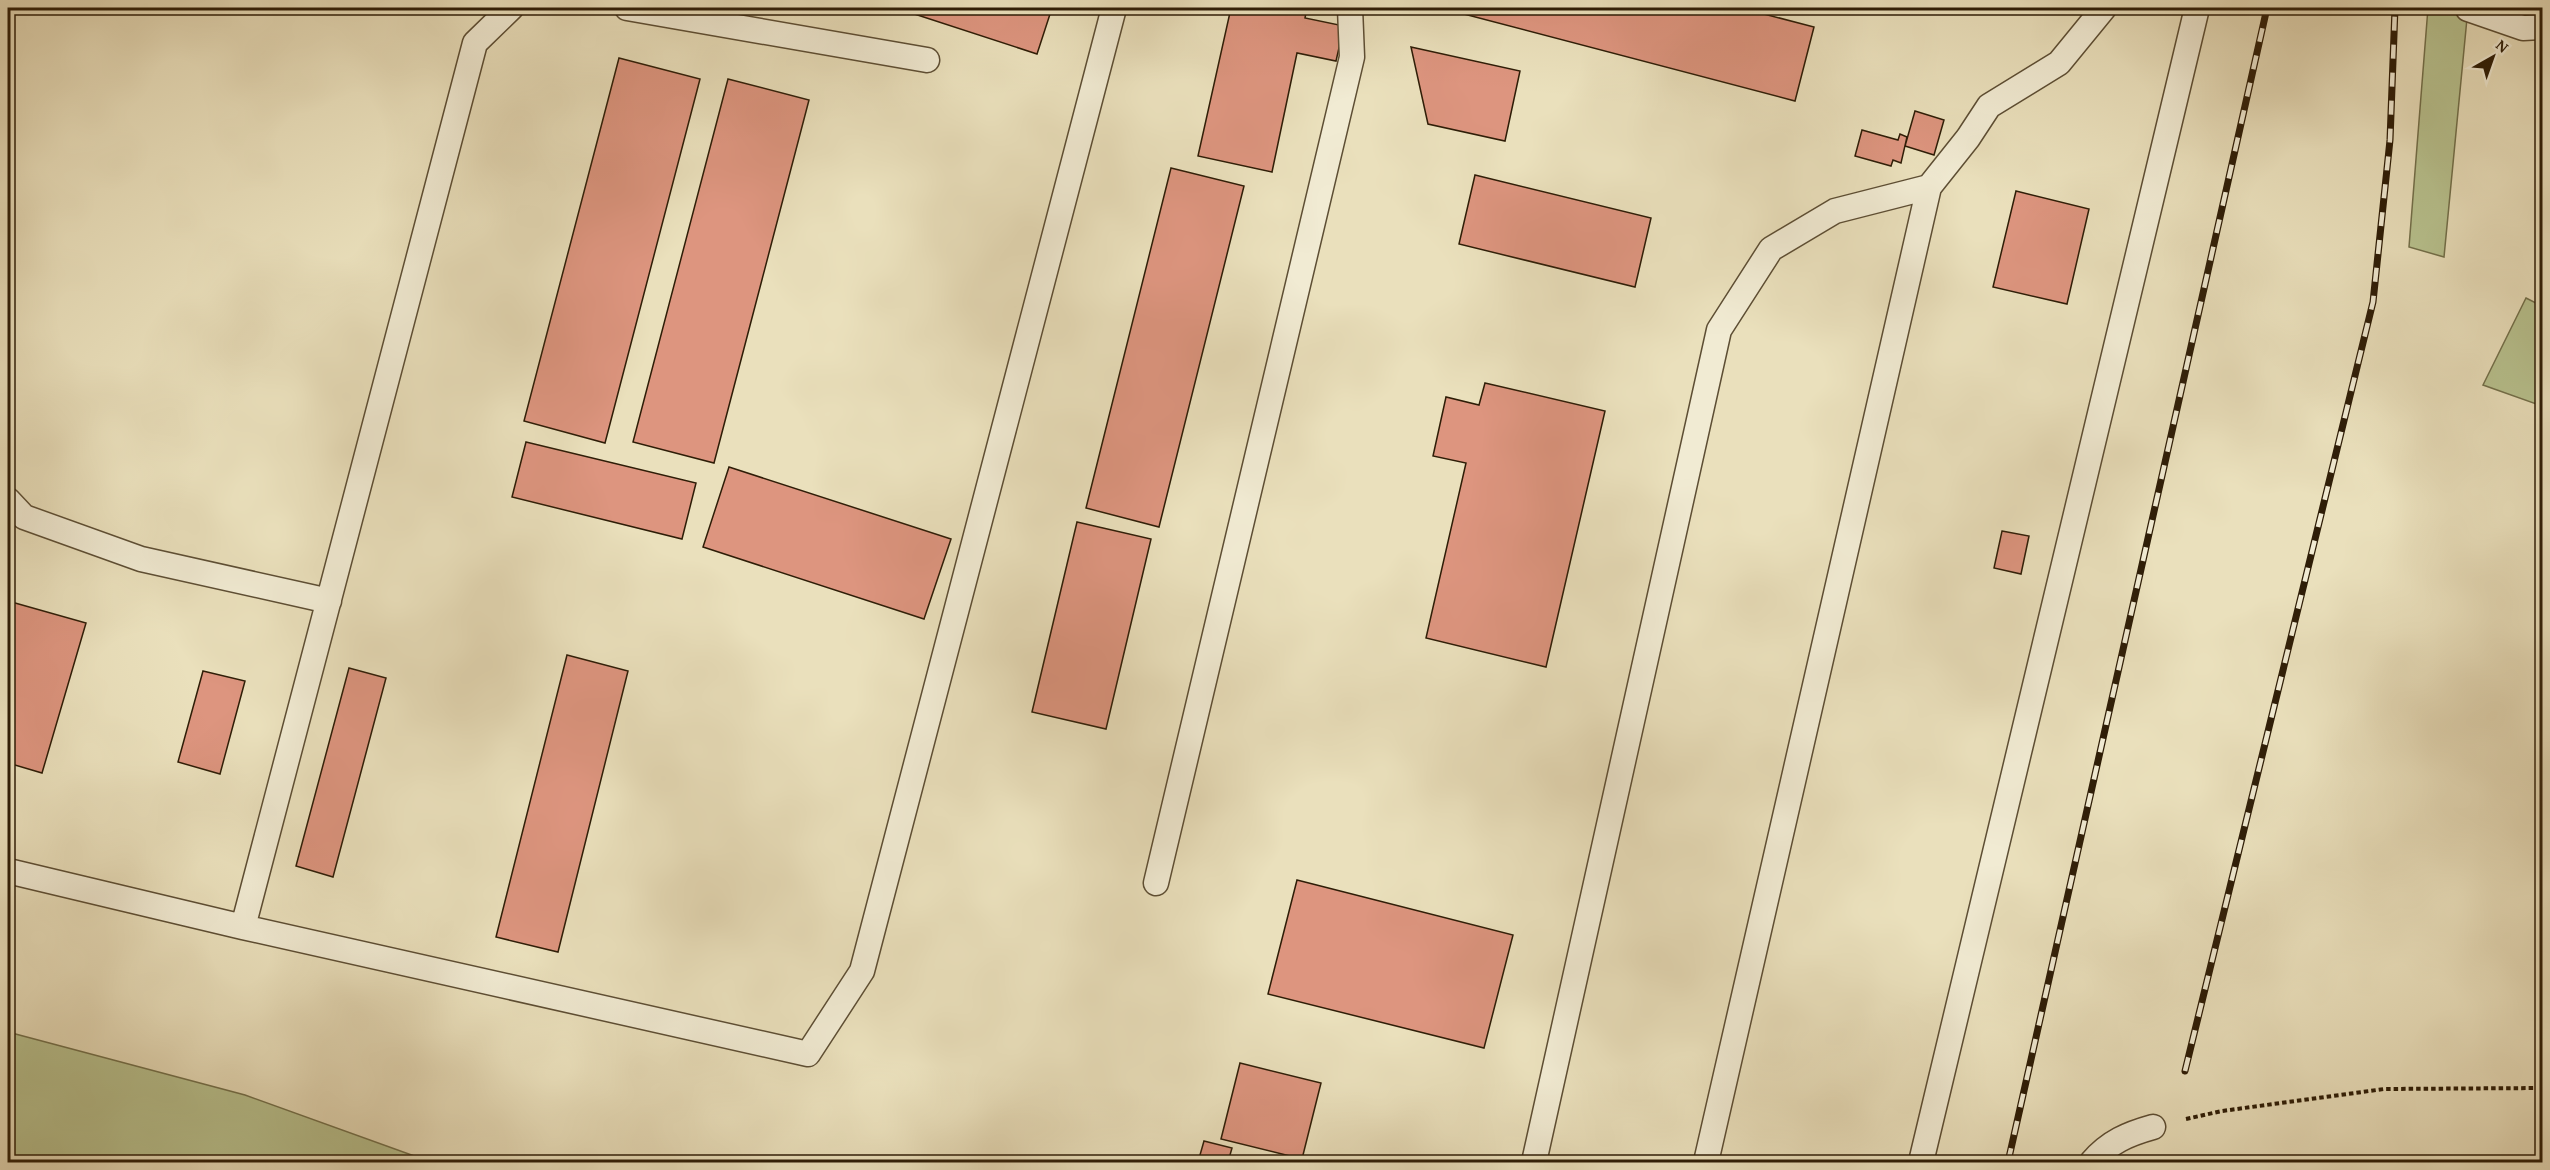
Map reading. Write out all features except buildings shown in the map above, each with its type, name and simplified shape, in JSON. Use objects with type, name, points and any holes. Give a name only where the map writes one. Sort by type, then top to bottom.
[{"type":"lane","points":[[243,927],[475,43],[511,8]]},
{"type":"lane","points":[[627,8],[927,60]]},
{"type":"lane","points":[[8,871],[243,927],[808,1054],[862,971],[1114,8]]},
{"type":"lane","points":[[1156,883],[1352,57],[1350,8]]},
{"type":"lane","points":[[1706,1162],[1929,187],[1968,138],[1989,106],[2059,63],[2104,8]]},
{"type":"lane","points":[[1921,1162],[2197,8]]},
{"type":"lane","points":[[2468,9],[2523,28],[2542,27]]},
{"type":"lane","points":[[1534,1162],[1719,330],[1771,249],[1835,212],[1929,187]]},
{"type":"lane","points":[[8,500],[24,517],[141,559],[328,601]]},
{"type":"lane","points":[[2092,1162],[2102,1151],[2126,1135],[2153,1127]]},
{"type":"path","points":[[2153,1127],[2222,1111],[2384,1089],[2542,1088]]},
{"type":"green space","points":[[2428,8],[2468,8],[2444,257],[2409,247]]},
{"type":"green space","points":[[2526,298],[2542,306],[2542,406],[2483,385]]},
{"type":"green space","points":[[8,1032],[245,1095],[431,1162],[8,1162]]},
{"type":"railway","points":[[2008,1162],[2267,8]]},
{"type":"railway","points":[[2185,1071],[2373,302],[2390,140],[2395,8]]}]
